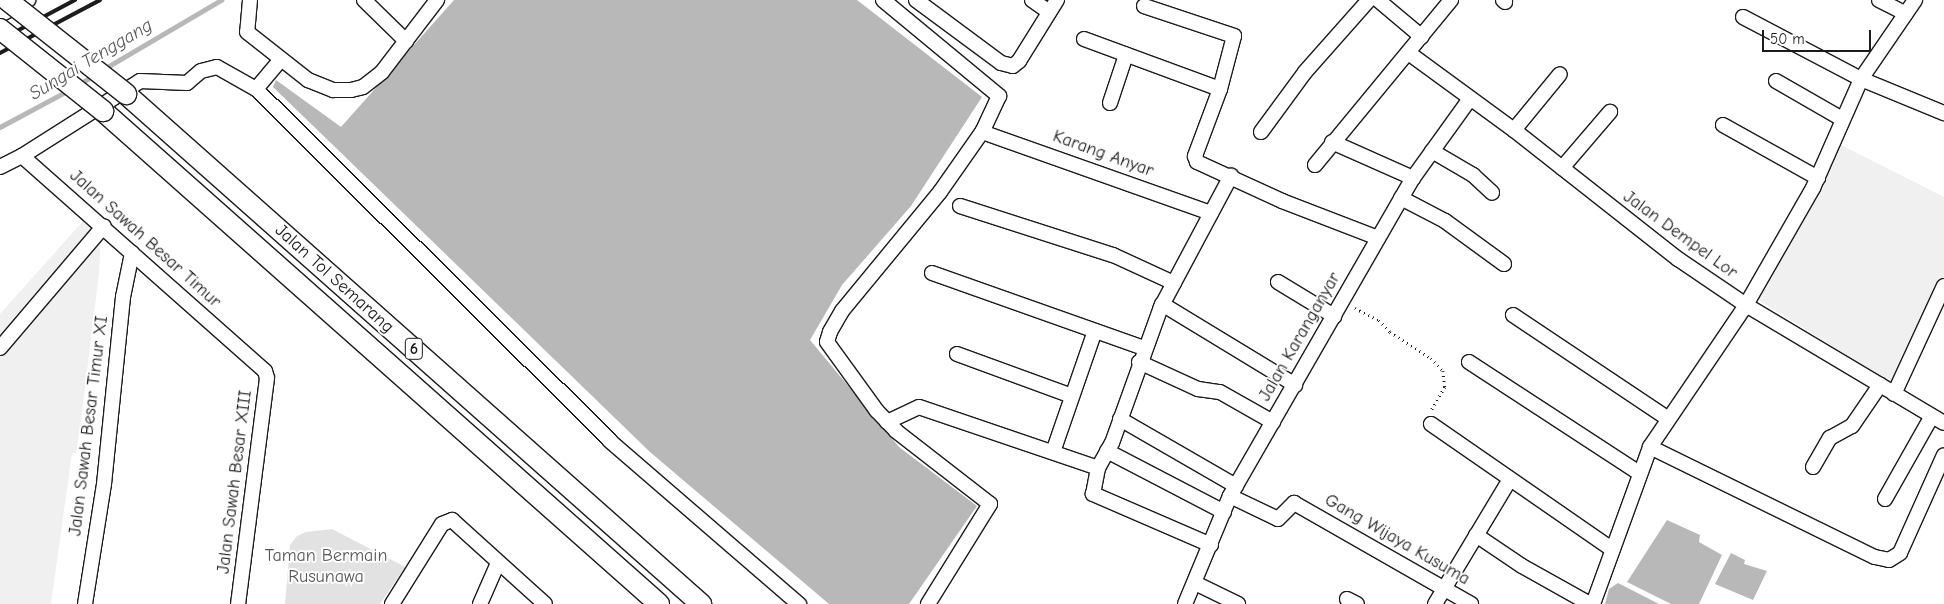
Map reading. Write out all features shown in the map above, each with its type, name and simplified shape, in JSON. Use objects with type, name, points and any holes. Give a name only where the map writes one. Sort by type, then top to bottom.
[{"type":"highway","name":"Jalan Tol Semarang","points":[[7,0],[126,94],[701,604]]},
{"type":"highway","name":"Jalan Tol Semarang","points":[[0,28],[103,111],[659,604]]},
{"type":"street","points":[[0,16],[28,0]]},
{"type":"street","points":[[250,0],[248,32],[268,76],[280,117],[610,441],[799,604]]},
{"type":"street","points":[[364,0],[406,41]]},
{"type":"street","points":[[0,168],[140,81],[187,83],[201,71],[217,67],[268,76],[308,80],[333,90],[351,90],[363,87],[382,72],[437,0]]},
{"type":"street","points":[[883,0],[999,96],[982,132],[940,192],[842,311],[830,332],[828,342],[832,351],[887,422],[917,449],[990,504],[928,604]]},
{"type":"street","points":[[916,0],[1008,66],[1020,62],[1053,6],[1032,0]]},
{"type":"street","points":[[1261,132],[1305,72],[1368,0]]},
{"type":"street","points":[[1378,0],[1422,37]]},
{"type":"street","points":[[1315,165],[1332,142],[1410,54],[1450,0]]},
{"type":"street","points":[[1879,0],[1906,14]]},
{"type":"street","points":[[1476,535],[1522,566],[1591,604],[1613,550],[1638,472],[1650,446],[1666,418],[1746,305],[1818,178],[1860,79],[1915,0]]},
{"type":"street","points":[[1144,6],[1234,36],[1220,89],[1195,160],[1282,201],[1378,238]]},
{"type":"street","points":[[1743,17],[1860,79],[1944,113]]},
{"type":"street","points":[[1084,39],[1220,89]]},
{"type":"street","name":"Jalan Dempel Lor","points":[[1410,54],[1469,100],[1514,130],[1678,259],[1746,305],[1944,424]]},
{"type":"street","points":[[1110,103],[1126,55]]},
{"type":"street","points":[[1514,130],[1560,74]]},
{"type":"street","points":[[1776,80],[1842,119]]},
{"type":"street","name":"Jalan Karanganyar","points":[[1185,604],[1233,491],[1412,178],[1469,100]]},
{"type":"street","points":[[1562,168],[1610,112]]},
{"type":"street","points":[[1723,125],[1818,178]]},
{"type":"street","name":"Karang Anyar","points":[[982,132],[1211,213]]},
{"type":"street","points":[[1332,142],[1412,178]]},
{"type":"street","points":[[1432,151],[1473,175],[1492,193]]},
{"type":"street","name":"Jalan Sawah Besar Timur","points":[[22,156],[104,226],[261,367]]},
{"type":"street","points":[[1211,545],[1096,498],[1092,494],[1098,468],[1120,419],[1162,304],[1231,176]]},
{"type":"street","points":[[1401,198],[1445,221],[1504,264]]},
{"type":"street","points":[[960,206],[1113,255],[1174,283]]},
{"type":"street","points":[[0,348],[104,226]]},
{"type":"street","name":"Jalan Sawah Besar Timur XI","points":[[85,604],[104,484],[122,306],[132,253]]},
{"type":"street","points":[[932,273],[1095,331],[1142,355],[1198,389],[1220,392],[1273,422]]},
{"type":"street","points":[[1278,282],[1334,316]]},
{"type":"street","points":[[1894,394],[1944,286]]},
{"type":"street","points":[[1162,304],[1294,385]]},
{"type":"street","points":[[1513,315],[1666,418]]},
{"type":"street","points":[[1053,452],[1095,331]]},
{"type":"street","points":[[957,354],[1072,396]]},
{"type":"street","points":[[1469,362],[1638,472]]},
{"type":"street","name":"Jalan Sawah Besar XIII","points":[[238,604],[267,378],[261,367]]},
{"type":"street","points":[[1813,466],[1830,438],[1852,426],[1880,385]]},
{"type":"street","points":[[887,422],[920,407],[1098,468]]},
{"type":"street","points":[[1884,500],[1932,416]]},
{"type":"street","points":[[1120,419],[1233,491]]},
{"type":"street","points":[[1431,424],[1509,482],[1613,550]]},
{"type":"street","points":[[1650,446],[1875,558],[1888,560],[1900,553],[1944,455]]},
{"type":"street","points":[[1107,451],[1224,512]]},
{"type":"street","points":[[1435,604],[1509,482]]},
{"type":"street","name":"Gang Wijaya Kusuma","points":[[1233,491],[1278,519],[1294,503],[1471,604]]},
{"type":"street","points":[[392,604],[442,524],[452,520],[545,604]]},
{"type":"street","points":[[480,604],[498,563]]},
{"type":"street","points":[[1195,582],[1238,604]]},
{"type":"path","points":[[1342,301],[1379,320],[1390,332],[1430,358],[1443,371],[1445,387],[1428,416],[1431,424]]},
{"type":"shaded area","points":[[454,0],[857,0],[982,97],[911,206],[842,285],[810,340],[899,447],[977,506],[909,604],[829,604],[650,452],[273,87],[276,80],[341,127]]},
{"type":"shaded area","points":[[1841,145],[1944,197],[1944,276],[1893,384],[1755,298]]},
{"type":"shaded area","points":[[84,220],[101,235],[99,273],[81,421],[76,453],[72,453],[51,604],[0,604],[0,314]]},
{"type":"shaded area","points":[[1667,520],[1700,535],[1699,542],[1722,555],[1699,604],[1671,604],[1627,582]]},
{"type":"shaded area","points":[[1731,553],[1745,560],[1744,564],[1767,571],[1753,600],[1715,584]]},
{"type":"shaded area","points":[[1618,583],[1659,604],[1605,604],[1609,589]]},
{"type":"green space","name":"Taman Bermain Rusunawa","points":[[332,529],[405,567],[380,604],[285,604],[290,545],[297,536],[306,532]]},
{"type":"waterway","name":"Sungai Tenggang","points":[[104,69],[221,0]]},
{"type":"waterway","name":"Sungai Tenggang","points":[[78,85],[93,76]]},
{"type":"waterway","name":"Sungai Tenggang","points":[[0,127],[69,90]]},
{"type":"railway","points":[[0,40],[75,0]]},
{"type":"railway","points":[[0,53],[100,0]]}]
